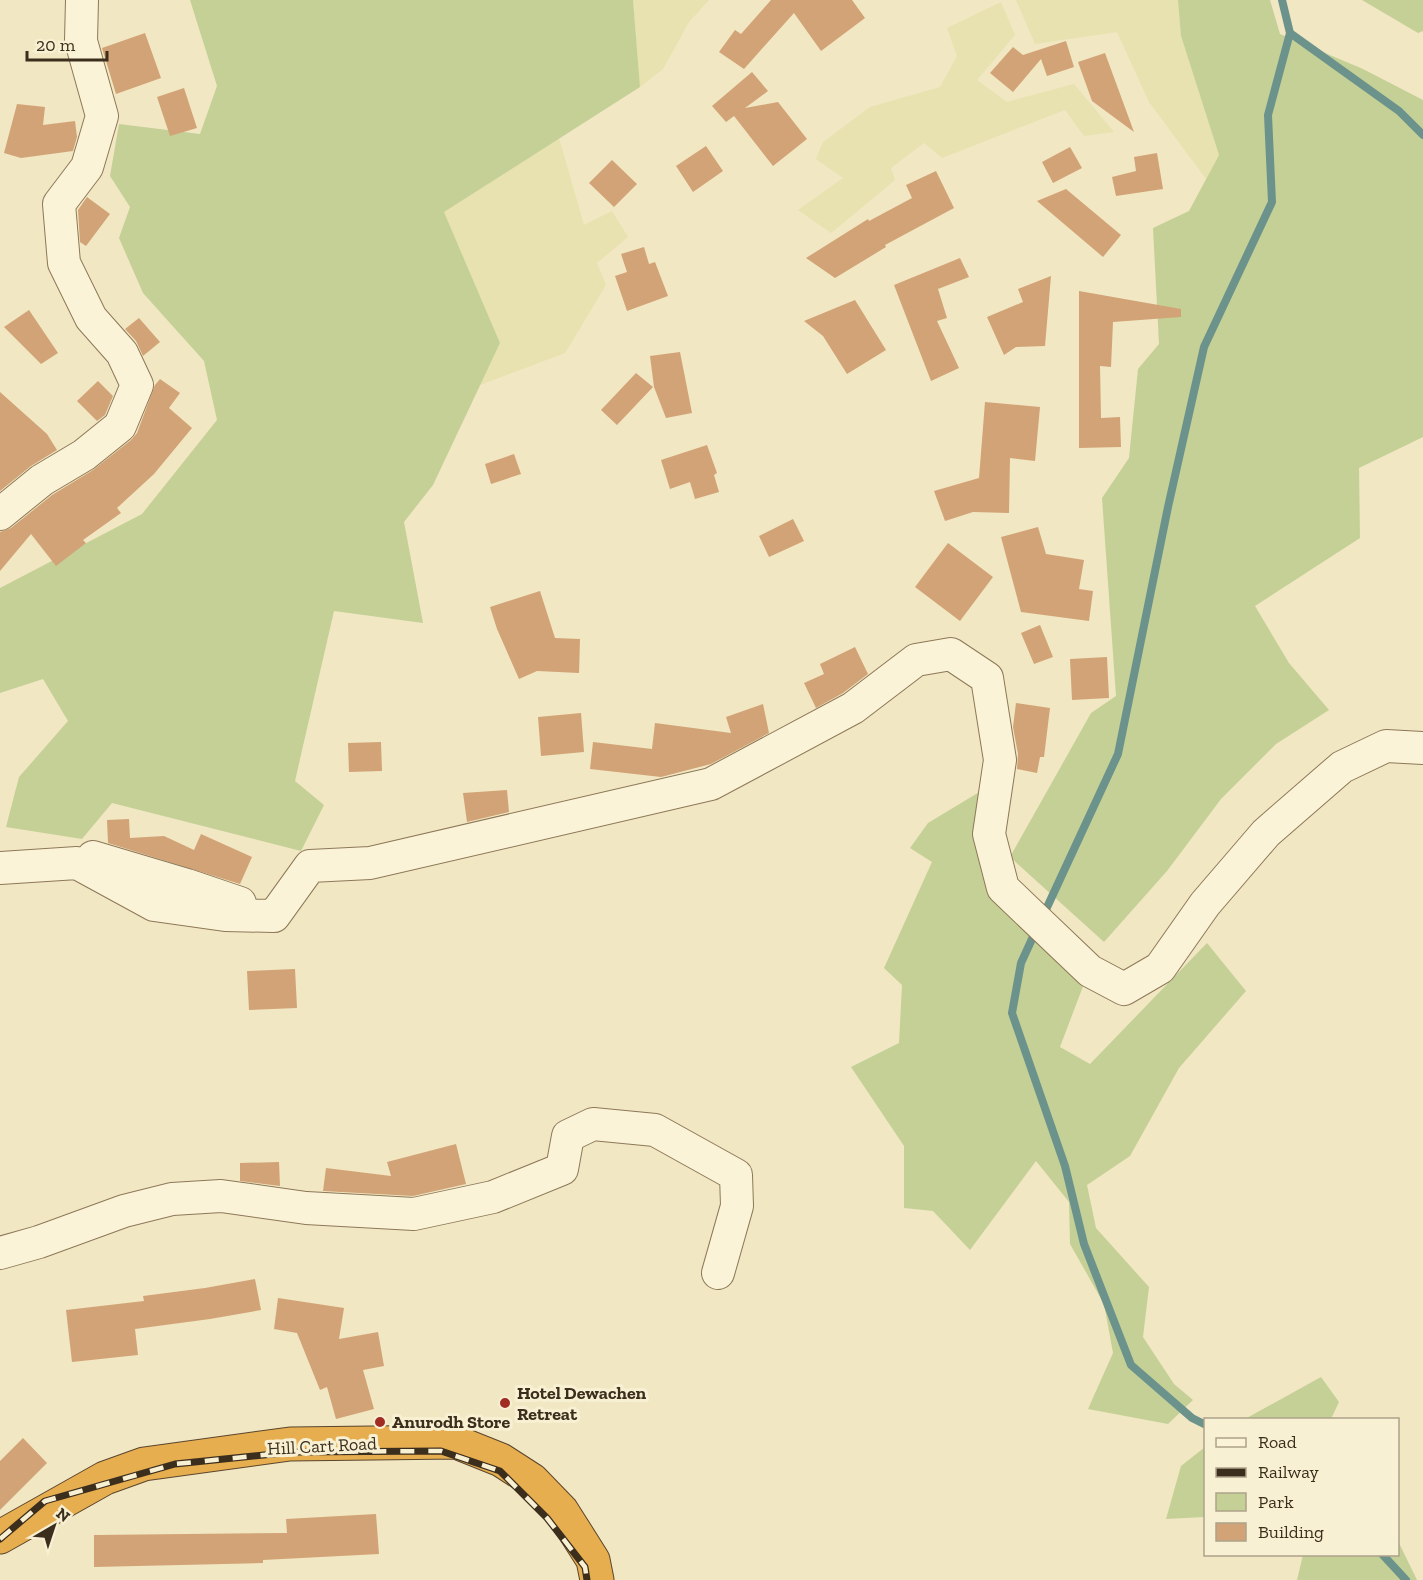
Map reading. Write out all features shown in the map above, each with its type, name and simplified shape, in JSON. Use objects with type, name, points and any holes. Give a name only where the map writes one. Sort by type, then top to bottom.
[{"type":"highway","name":"Hill Cart Road","points":[[0,1538],[105,1478],[144,1464],[290,1444],[456,1442],[501,1460],[532,1480],[562,1511],[593,1560],[597,1580]]},
{"type":"street","points":[[0,514],[42,480],[84,455],[120,426],[137,386],[122,353],[91,318],[64,263],[60,204],[87,167],[102,116],[81,41],[82,0]]},
{"type":"street","points":[[274,916],[310,866],[370,863],[711,784],[853,708],[916,660],[951,654],[987,678],[1000,760],[989,834],[1003,888],[1090,971],[1124,989],[1160,968],[1205,904],[1266,833],[1342,767],[1386,746],[1423,732]]},
{"type":"street","points":[[1386,746],[1423,748]]},
{"type":"street","points":[[0,846],[73,851],[187,885],[274,916]]},
{"type":"street","points":[[0,868],[77,863],[154,905],[225,915],[274,916]]},
{"type":"street","points":[[0,1253],[39,1242],[124,1211],[172,1199],[221,1196],[306,1208],[414,1215],[494,1197],[562,1169],[568,1136],[593,1124],[655,1130],[736,1175],[737,1206],[718,1274]]},
{"type":"shaded area","points":[[633,0],[709,0],[689,22],[663,69],[640,87]]},
{"type":"shaded area","points":[[1016,0],[1178,0],[1181,36],[1219,155],[1206,179],[1149,102],[1117,32],[1035,44]]},
{"type":"shaded area","points":[[1001,2],[1015,35],[977,80],[1007,102],[1074,84],[1114,132],[1084,136],[1065,110],[942,158],[924,143],[891,168],[895,180],[831,233],[798,210],[843,178],[816,159],[823,142],[870,107],[940,87],[957,56],[947,28]]},
{"type":"shaded area","points":[[559,138],[584,225],[612,211],[628,237],[597,263],[606,285],[565,353],[480,385],[500,343],[444,212]]},
{"type":"green space","points":[[190,0],[633,0],[640,87],[444,212],[500,343],[433,485],[404,522],[423,623],[334,611],[295,781],[324,805],[301,851],[112,803],[82,839],[6,827],[19,777],[68,721],[43,679],[0,693],[0,588],[142,514],[217,420],[204,361],[143,293],[119,238],[130,207],[110,176],[119,124],[200,134],[217,86]]},
{"type":"green space","points":[[1178,0],[1270,0],[1280,34],[1363,69],[1423,100],[1423,437],[1359,468],[1360,538],[1255,606],[1289,663],[1329,710],[1276,744],[1221,799],[1167,871],[1104,942],[1010,857],[1091,713],[1116,696],[1102,498],[1129,458],[1138,369],[1159,344],[1153,228],[1189,211],[1219,155],[1181,36]]},
{"type":"green space","points":[[1362,0],[1423,0],[1423,31],[1418,33]]},
{"type":"green space","points":[[981,791],[979,835],[1085,981],[1060,1047],[1090,1064],[1207,943],[1246,991],[1179,1068],[1130,1156],[1087,1185],[1096,1228],[1149,1287],[1143,1337],[1174,1384],[1193,1400],[1168,1424],[1088,1409],[1113,1353],[1104,1304],[1070,1244],[1069,1202],[1036,1161],[970,1250],[933,1211],[904,1208],[904,1146],[851,1067],[899,1043],[902,985],[884,968],[932,862],[910,848],[928,823]]},
{"type":"green space","points":[[1321,1377],[1339,1402],[1331,1418],[1247,1418]]},
{"type":"green space","points":[[1204,1448],[1204,1517],[1166,1519],[1181,1466]]},
{"type":"green space","points":[[1399,1543],[1417,1580],[1297,1580],[1303,1556],[1399,1556]]},
{"type":"building","points":[[771,0],[852,0],[865,18],[821,51],[794,13],[744,69],[719,52],[735,30],[741,34]]},
{"type":"building","points":[[145,33],[161,78],[116,94],[102,48]]},
{"type":"building","points":[[1066,41],[1074,67],[1047,76],[1041,59],[1013,92],[990,73],[1013,47],[1023,55]]},
{"type":"building","points":[[1105,53],[1134,132],[1092,101],[1078,62]]},
{"type":"building","points":[[752,72],[768,91],[745,108],[778,102],[807,139],[773,166],[734,116],[726,122],[712,106]]},
{"type":"building","points":[[184,88],[197,128],[170,136],[157,97]]},
{"type":"building","points":[[17,104],[45,107],[43,125],[75,121],[77,137],[73,151],[21,158],[4,153]]},
{"type":"building","points":[[706,146],[723,171],[693,192],[676,166]]},
{"type":"building","points":[[1070,147],[1082,168],[1053,183],[1042,162]]},
{"type":"building","points":[[1157,153],[1163,189],[1116,196],[1112,177],[1136,171],[1134,157]]},
{"type":"building","points":[[612,160],[637,184],[614,207],[589,183]]},
{"type":"building","points":[[936,171],[954,208],[885,245],[886,247],[835,278],[806,258],[868,219],[869,221],[912,198],[906,185]]},
{"type":"building","points":[[1066,189],[1121,235],[1103,257],[1037,201]]},
{"type":"building","points":[[87,197],[110,214],[86,246],[80,242],[78,210]]},
{"type":"building","points":[[644,247],[649,264],[655,262],[668,296],[627,311],[615,276],[627,272],[621,254]]},
{"type":"building","points":[[960,258],[969,277],[938,289],[947,318],[937,321],[959,368],[931,381],[894,285]]},
{"type":"building","points":[[1051,276],[1045,346],[1016,347],[1004,355],[987,317],[1023,302],[1018,289]]},
{"type":"building","points":[[1079,291],[1181,309],[1181,317],[1113,322],[1111,367],[1100,366],[1101,418],[1120,417],[1121,447],[1079,448]]},
{"type":"building","points":[[855,300],[886,350],[847,374],[823,336],[804,321]]},
{"type":"building","points":[[29,310],[58,353],[41,364],[4,327]]},
{"type":"building","points":[[139,318],[160,342],[143,356],[136,341],[125,329]]},
{"type":"building","points":[[680,352],[692,413],[666,418],[654,387],[650,356]]},
{"type":"building","points":[[636,373],[653,387],[617,425],[601,410]]},
{"type":"building","points":[[160,379],[180,393],[169,408],[192,428],[154,474],[117,508],[121,513],[83,540],[86,543],[56,566],[31,534],[0,571],[0,532],[11,528],[52,495],[93,470],[131,440],[137,433],[155,385]]},
{"type":"building","points":[[98,381],[113,396],[105,415],[97,421],[77,401]]},
{"type":"building","points":[[0,392],[47,434],[57,450],[31,466],[0,491]]},
{"type":"building","points":[[985,402],[1040,407],[1035,461],[1010,458],[1009,513],[973,512],[945,521],[934,491],[979,478]]},
{"type":"building","points":[[707,445],[717,473],[714,475],[719,492],[695,499],[690,482],[670,489],[661,460]]},
{"type":"building","points":[[514,454],[521,474],[491,484],[485,464]]},
{"type":"building","points":[[793,519],[804,541],[769,557],[759,536]]},
{"type":"building","points":[[1038,527],[1046,554],[1084,560],[1079,589],[1093,591],[1089,621],[1021,612],[1001,537]]},
{"type":"building","points":[[948,543],[993,577],[960,621],[915,587]]},
{"type":"building","points":[[540,591],[555,638],[580,639],[579,673],[537,671],[519,679],[490,607]]},
{"type":"building","points":[[1040,625],[1053,657],[1034,664],[1021,633]]},
{"type":"building","points":[[855,647],[868,674],[843,693],[816,708],[804,683],[824,674],[820,664]]},
{"type":"building","points":[[1107,657],[1109,698],[1072,700],[1070,659]]},
{"type":"building","points":[[1016,703],[1050,708],[1044,757],[1040,757],[1037,773],[1017,769],[1018,754],[1013,727]]},
{"type":"building","points":[[763,704],[769,733],[711,764],[661,777],[590,769],[593,742],[652,749],[655,723],[731,733],[726,717]]},
{"type":"building","points":[[581,713],[584,752],[541,756],[538,717]]},
{"type":"building","points":[[381,742],[382,771],[349,772],[348,743]]},
{"type":"building","points":[[507,790],[509,812],[467,822],[463,793]]},
{"type":"building","points":[[129,819],[130,838],[164,836],[194,850],[201,834],[252,857],[240,884],[108,843],[107,820]]},
{"type":"building","points":[[295,969],[297,1008],[249,1010],[247,971]]},
{"type":"building","points":[[456,1144],[466,1184],[413,1196],[323,1191],[326,1168],[391,1176],[387,1162]]},
{"type":"building","points":[[279,1162],[280,1186],[240,1181],[240,1163]]},
{"type":"building","points":[[255,1279],[261,1310],[135,1329],[138,1355],[72,1362],[66,1310],[144,1301],[143,1296]]},
{"type":"building","points":[[278,1298],[344,1308],[339,1339],[378,1332],[384,1366],[363,1370],[374,1409],[336,1419],[327,1387],[320,1390],[297,1333],[274,1329]]},
{"type":"building","points":[[23,1438],[47,1463],[0,1510],[0,1461]]},
{"type":"building","points":[[376,1514],[379,1554],[263,1560],[263,1563],[94,1567],[94,1535],[287,1533],[286,1519]]},
{"type":"waterway","points":[[1282,0],[1290,33],[1399,111],[1423,135]]},
{"type":"waterway","points":[[1043,916],[1118,754],[1168,507],[1204,347],[1272,202],[1268,115],[1290,33]]},
{"type":"waterway","points":[[1037,928],[1021,963],[1012,1013],[1065,1166],[1084,1244],[1131,1365],[1192,1418],[1204,1424]]},
{"type":"waterway","points":[[1384,1556],[1406,1580]]},
{"type":"railway","points":[[0,1539],[45,1501],[175,1464],[293,1452],[441,1451],[500,1471],[547,1518],[585,1567],[587,1580]]},
{"type":"place","name":"Hotel Dewachen Retreat","points":[[505,1403]]},
{"type":"place","name":"Anurodh Store","points":[[380,1422]]}]
